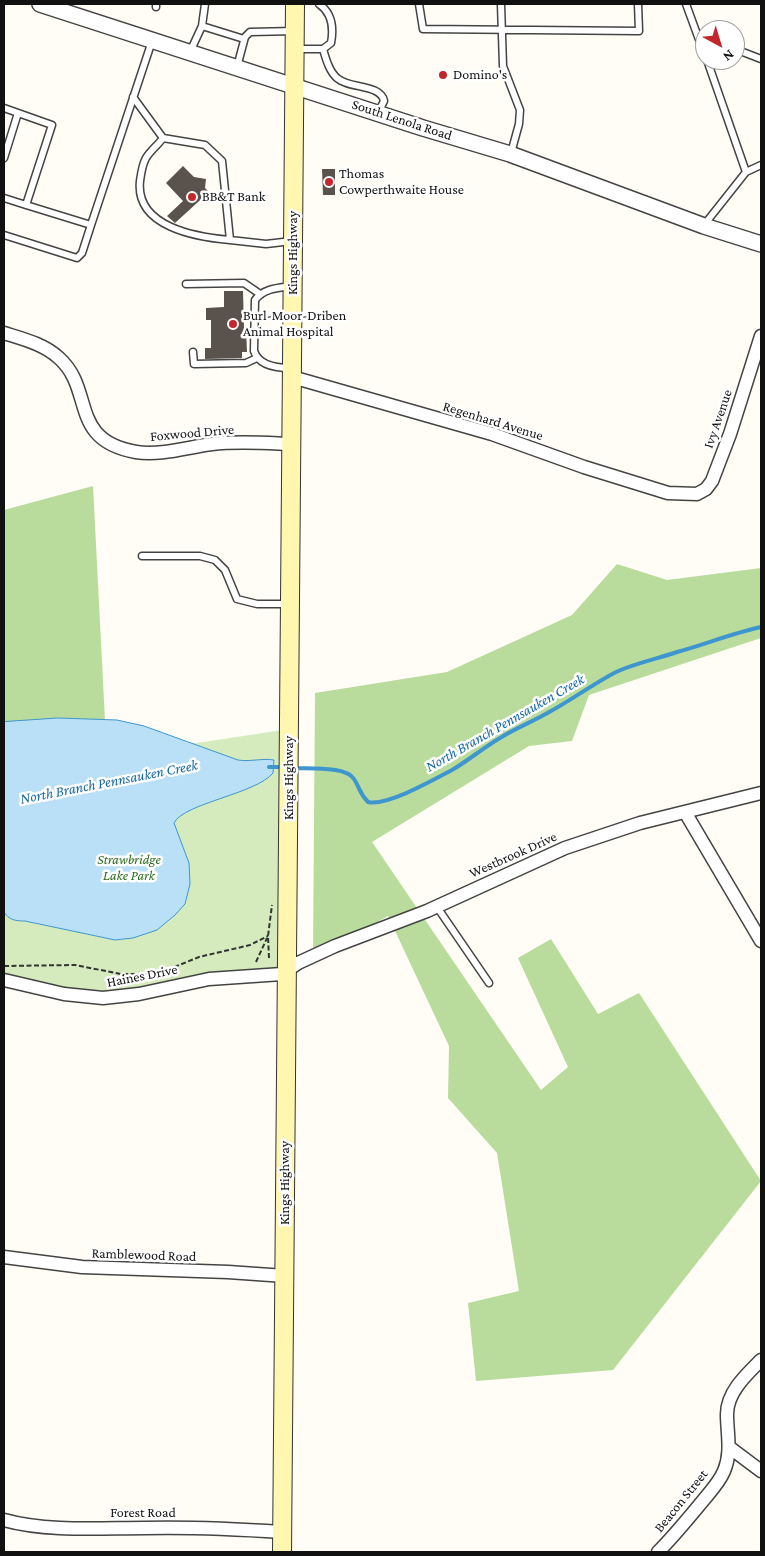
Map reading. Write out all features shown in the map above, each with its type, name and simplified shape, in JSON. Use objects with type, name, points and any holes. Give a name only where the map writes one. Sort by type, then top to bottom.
[{"type":"main road","name":"Kings Highway","points":[[282,1552],[295,4]]},
{"type":"street","name":"South Lenola Road","points":[[40,4],[423,128],[510,154],[704,226],[761,244]]},
{"type":"street","name":"Foxwood Drive","points":[[4,333],[37,344],[59,358],[68,368],[74,380],[93,429],[102,439],[113,444],[137,452],[149,452],[214,444],[292,444]]},
{"type":"street","name":"Ivy Avenue","points":[[684,494],[697,494],[706,489],[712,481],[730,434],[761,336]]},
{"type":"street","name":"Regenhard Avenue","points":[[292,372],[492,434],[584,467],[668,493],[684,494]]},
{"type":"street","name":"Westbrook Drive","points":[[288,971],[335,946],[437,907],[565,848],[634,824],[761,793]]},
{"type":"street","points":[[686,812],[761,941]]},
{"type":"street","name":"Haines Drive","points":[[4,980],[64,994],[103,998],[148,992],[192,981],[282,974],[288,971]]},
{"type":"street","name":"Ramblewood Road","points":[[4,1257],[82,1268],[228,1272],[285,1276]]},
{"type":"street","name":"Beacon Street","points":[[658,1552],[718,1482],[727,1460],[729,1447],[727,1413],[729,1402],[740,1382],[761,1360]]},
{"type":"street","points":[[729,1447],[761,1471]]},
{"type":"street","name":"Forest Road","points":[[4,1520],[21,1524],[64,1528],[187,1527],[282,1532]]},
{"type":"lane","points":[[190,52],[202,26],[205,4]]},
{"type":"lane","points":[[295,49],[324,49],[331,42],[331,19],[326,10],[319,4]]},
{"type":"lane","points":[[419,4],[423,29],[639,31],[638,4]]},
{"type":"lane","points":[[501,4],[503,66],[520,110],[519,124],[510,154]]},
{"type":"lane","points":[[686,4],[695,29]]},
{"type":"lane","points":[[202,26],[244,38]]},
{"type":"lane","points":[[236,68],[244,38],[250,32],[295,31]]},
{"type":"lane","points":[[4,235],[76,258],[82,254],[153,40]]},
{"type":"lane","points":[[324,49],[330,68],[338,79],[350,85],[380,92],[384,101],[378,113]]},
{"type":"lane","points":[[745,53],[761,59]]},
{"type":"lane","points":[[710,70],[746,172]]},
{"type":"lane","points":[[133,97],[163,138],[205,145],[222,161],[230,240]]},
{"type":"lane","points":[[4,108],[52,125],[26,205]]},
{"type":"lane","points":[[4,158],[18,113]]},
{"type":"lane","points":[[163,138],[145,160],[139,188],[144,205],[155,218],[169,226],[211,238],[266,244],[293,241]]},
{"type":"lane","points":[[704,226],[746,172],[761,165]]},
{"type":"lane","points":[[4,198],[91,225]]},
{"type":"lane","points":[[186,284],[244,283],[260,294]]},
{"type":"lane","points":[[292,372],[263,363],[257,358],[254,351],[256,300],[260,294],[267,290],[293,286]]},
{"type":"lane","points":[[193,352],[194,364],[246,363],[257,358]]},
{"type":"lane","points":[[142,556],[200,556],[215,560],[224,570],[237,599],[258,604],[290,604]]},
{"type":"lane","points":[[437,907],[489,983]]},
{"type":"path","points":[[269,958],[268,936],[271,906],[274,903]]},
{"type":"path","points":[[256,962],[268,936]]},
{"type":"path","points":[[4,966],[75,965],[121,974],[157,974],[200,958],[250,945],[268,936]]},
{"type":"green space","points":[[93,486],[105,720],[4,723],[4,510]]},
{"type":"green space","points":[[617,564],[667,580],[761,568],[761,638],[589,695],[572,741],[529,746],[372,842],[541,1090],[568,1067],[518,958],[551,939],[598,1014],[639,993],[761,1181],[613,1370],[476,1381],[468,1303],[519,1291],[497,1153],[448,1098],[449,1046],[388,916],[313,957],[315,693],[447,672],[572,615]]},
{"type":"green space","name":"Strawbridge Lake Park","points":[[4,724],[164,748],[289,729],[282,974],[121,996],[4,979]]},
{"type":"water","points":[[58,718],[117,720],[144,726],[238,760],[274,760],[273,773],[264,780],[252,787],[191,810],[180,816],[174,823],[189,863],[190,884],[185,904],[157,930],[133,938],[115,940],[15,920],[8,917],[4,912],[4,722]]},
{"type":"building","name":"BB&T Bank","points":[[183,166],[194,177],[206,179],[205,188],[209,192],[175,223],[167,216],[183,201],[166,183]]},
{"type":"building","name":"Thomas Cowperthwaite House","points":[[322,169],[335,169],[335,195],[323,195]]},
{"type":"building","name":"Burl-Moor-Driben Animal Hospital","points":[[224,291],[243,291],[247,352],[242,352],[242,358],[205,359],[205,348],[211,348],[211,320],[206,320],[206,308],[224,307]]},
{"type":"waterway","name":"North Branch Pennsauken Creek","points":[[294,768],[326,769],[343,772],[354,779],[368,802],[386,800],[410,791],[452,770],[500,738],[545,715],[616,672],[761,627]]},
{"type":"waterway","name":"North Branch Pennsauken Creek","points":[[269,767],[285,767]]},
{"type":"place","name":"Domino's","points":[[443,75]]},
{"type":"place","name":"Thomas Cowperthwaite House","points":[[329,182]]},
{"type":"place","name":"BB&T Bank","points":[[192,197]]},
{"type":"place","name":"Burl-Moor-Driben Animal Hospital","points":[[233,324]]}]
